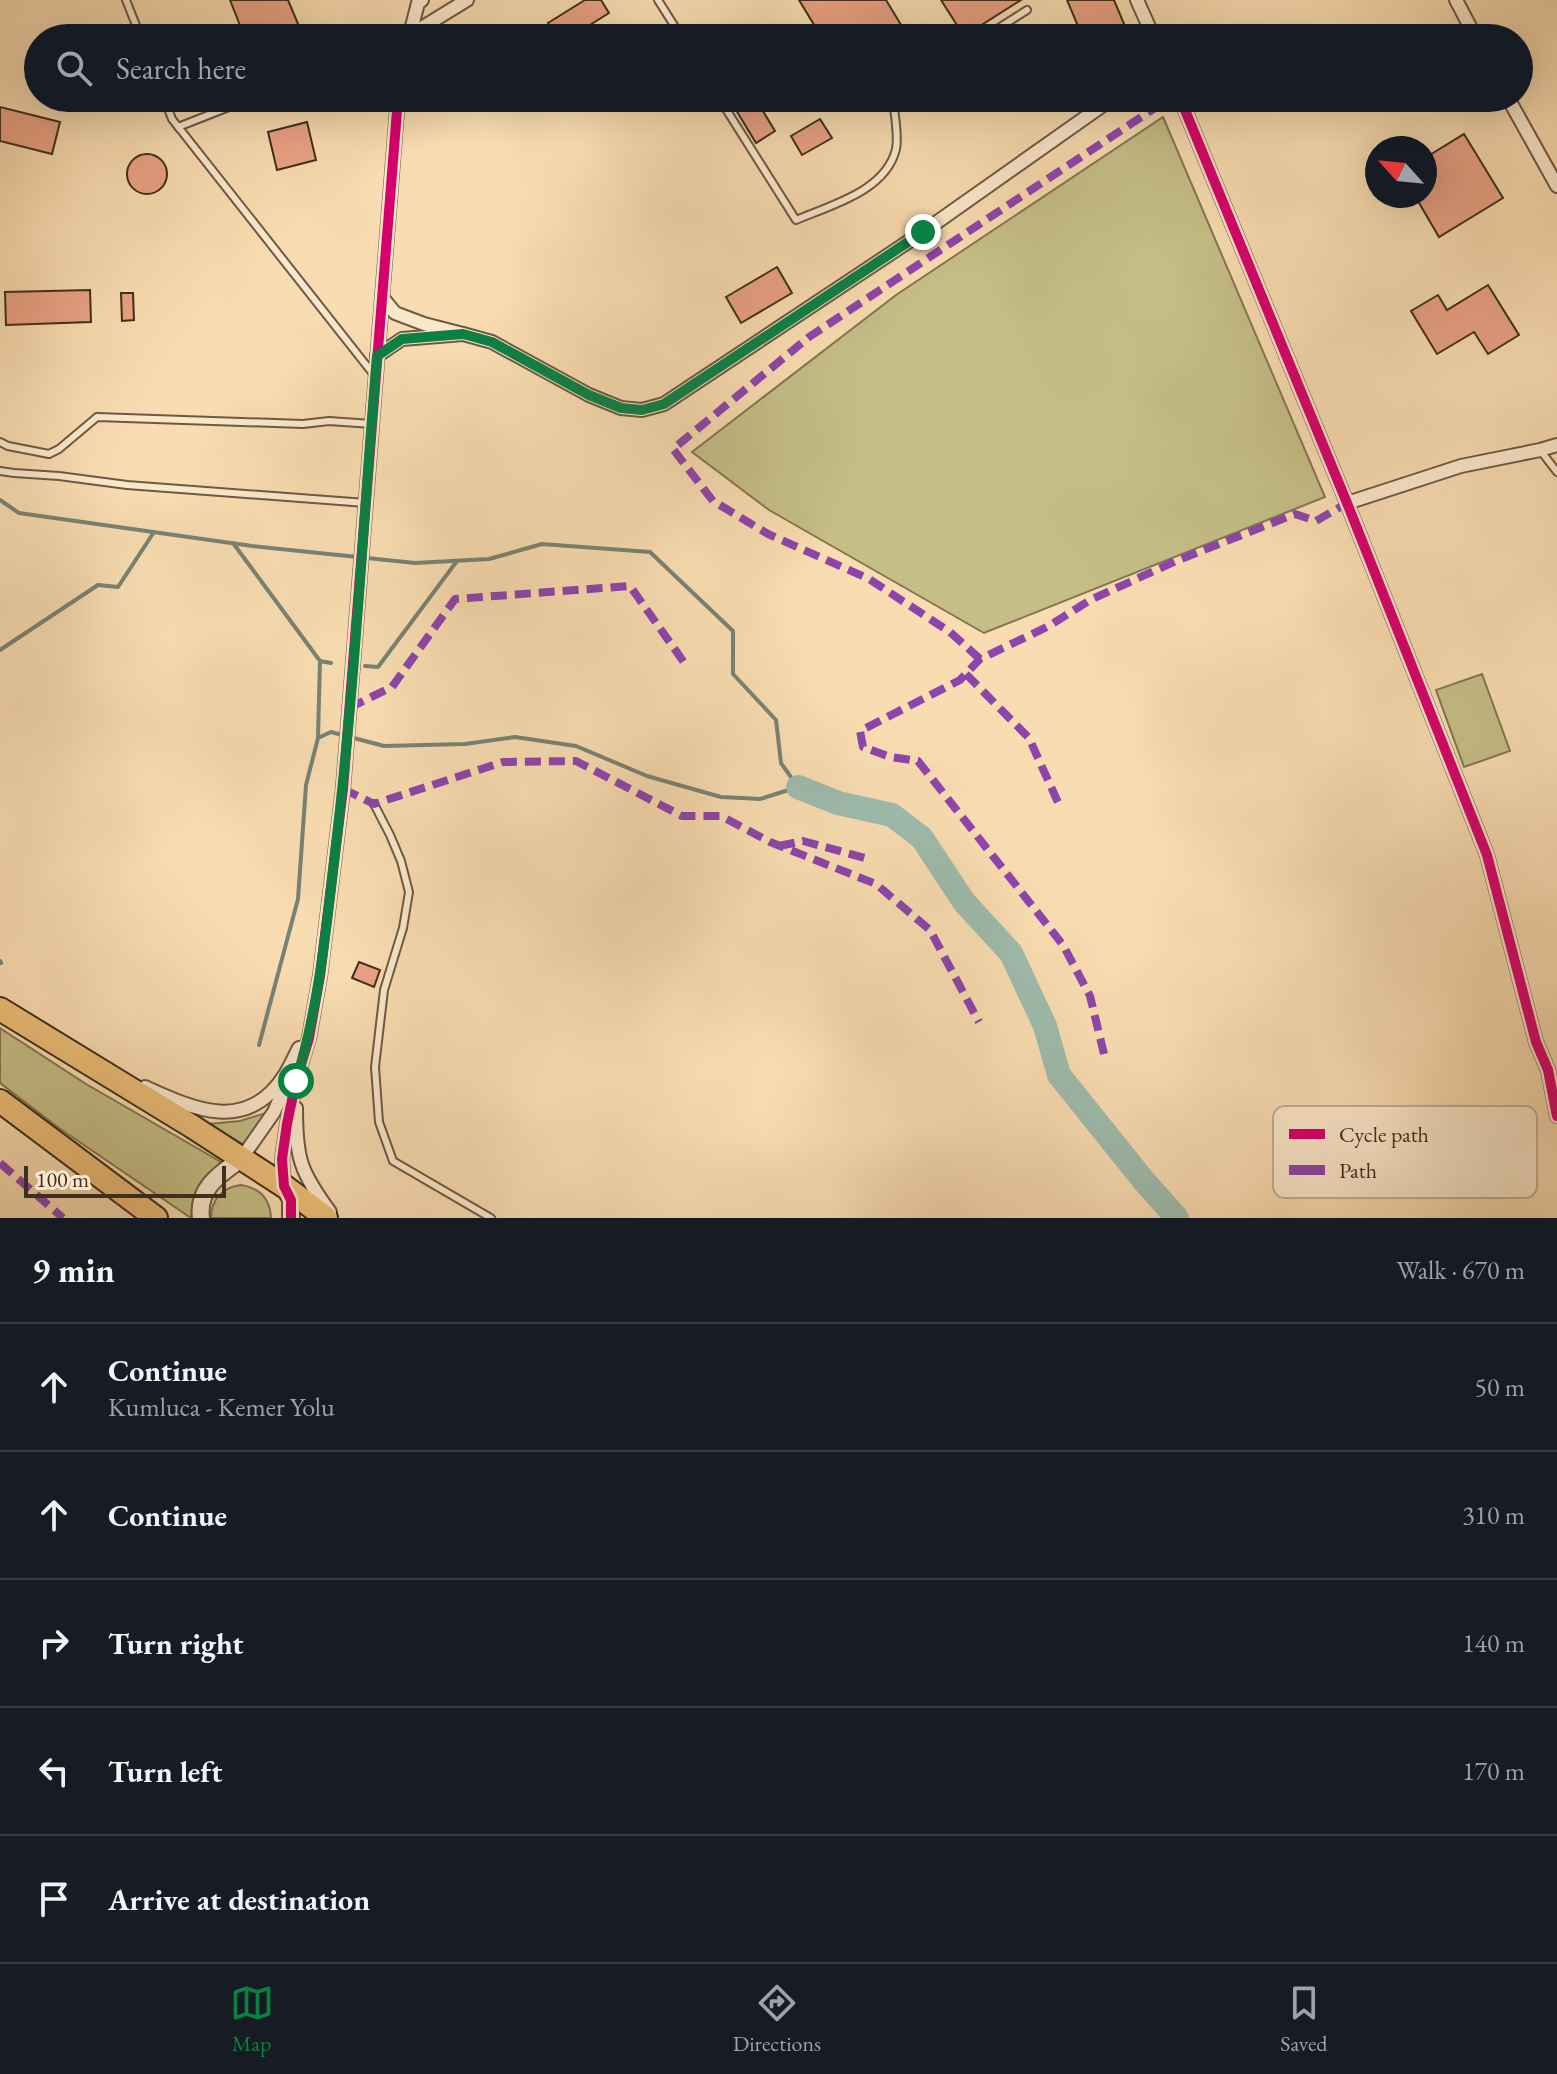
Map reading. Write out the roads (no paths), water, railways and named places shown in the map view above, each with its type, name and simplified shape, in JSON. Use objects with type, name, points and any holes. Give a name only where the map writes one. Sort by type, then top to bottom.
[{"type":"highway","points":[[0,1009],[284,1186],[326,1218]]},
{"type":"highway","points":[[0,1101],[156,1218]]},
{"type":"street","points":[[429,24],[467,0]]},
{"type":"street","points":[[1137,0],[1148,24]]},
{"type":"street","points":[[1456,0],[1469,24]]},
{"type":"street","points":[[413,24],[420,1]]},
{"type":"street","points":[[291,1218],[291,1200],[284,1186],[282,1159],[320,976],[345,768],[397,112]]},
{"type":"street","points":[[382,297],[395,313],[492,342],[589,395],[621,408],[642,410],[664,404],[923,232],[1093,112]]},
{"type":"street","points":[[1186,112],[1347,503],[1487,855],[1536,1042],[1552,1072],[1557,1116]]},
{"type":"street","points":[[1516,112],[1557,186]]},
{"type":"street","points":[[377,356],[402,339],[463,334]]},
{"type":"street","points":[[1347,503],[1461,466],[1557,445]]},
{"type":"street","points":[[201,1218],[206,1188],[241,1159],[274,1112],[288,1081],[320,976]]},
{"type":"street","points":[[82,1059],[183,1104],[214,1112],[233,1112],[268,1095],[284,1076],[299,1048]]},
{"type":"street","points":[[296,1081],[296,1143],[302,1169],[335,1218]]},
{"type":"lane","points":[[126,0],[135,24]]},
{"type":"lane","points":[[658,0],[673,24]]},
{"type":"lane","points":[[1005,24],[1027,10]]},
{"type":"lane","points":[[169,112],[178,127],[376,377]]},
{"type":"lane","points":[[178,127],[216,112]]},
{"type":"lane","points":[[728,112],[796,220],[868,188],[889,170],[897,147],[894,112]]},
{"type":"lane","points":[[0,442],[49,454],[97,417],[372,424]]},
{"type":"lane","points":[[1540,450],[1557,472]]},
{"type":"lane","points":[[0,471],[127,485],[366,503]]},
{"type":"lane","points":[[374,804],[401,861],[409,892],[403,928],[384,990],[375,1067],[379,1122],[393,1161],[491,1218]]},
{"type":"waterway","points":[[0,500],[19,513],[252,546],[415,563],[489,559],[542,544],[650,552],[733,631],[733,674],[776,720],[781,763],[798,787],[760,799],[721,797],[647,776],[576,746],[515,737],[465,744],[384,746],[331,732],[318,738],[306,785],[298,899],[259,1045]]},
{"type":"waterway","points":[[0,650],[98,585],[118,587],[154,532]]},
{"type":"waterway","points":[[233,543],[320,661],[331,663]]},
{"type":"waterway","points":[[365,666],[378,667],[457,561]]},
{"type":"waterway","points":[[318,738],[320,661]]},
{"type":"waterway","points":[[798,787],[838,803],[892,815],[922,838],[964,902],[1011,953],[1045,1026],[1059,1075],[1177,1218]]}]
